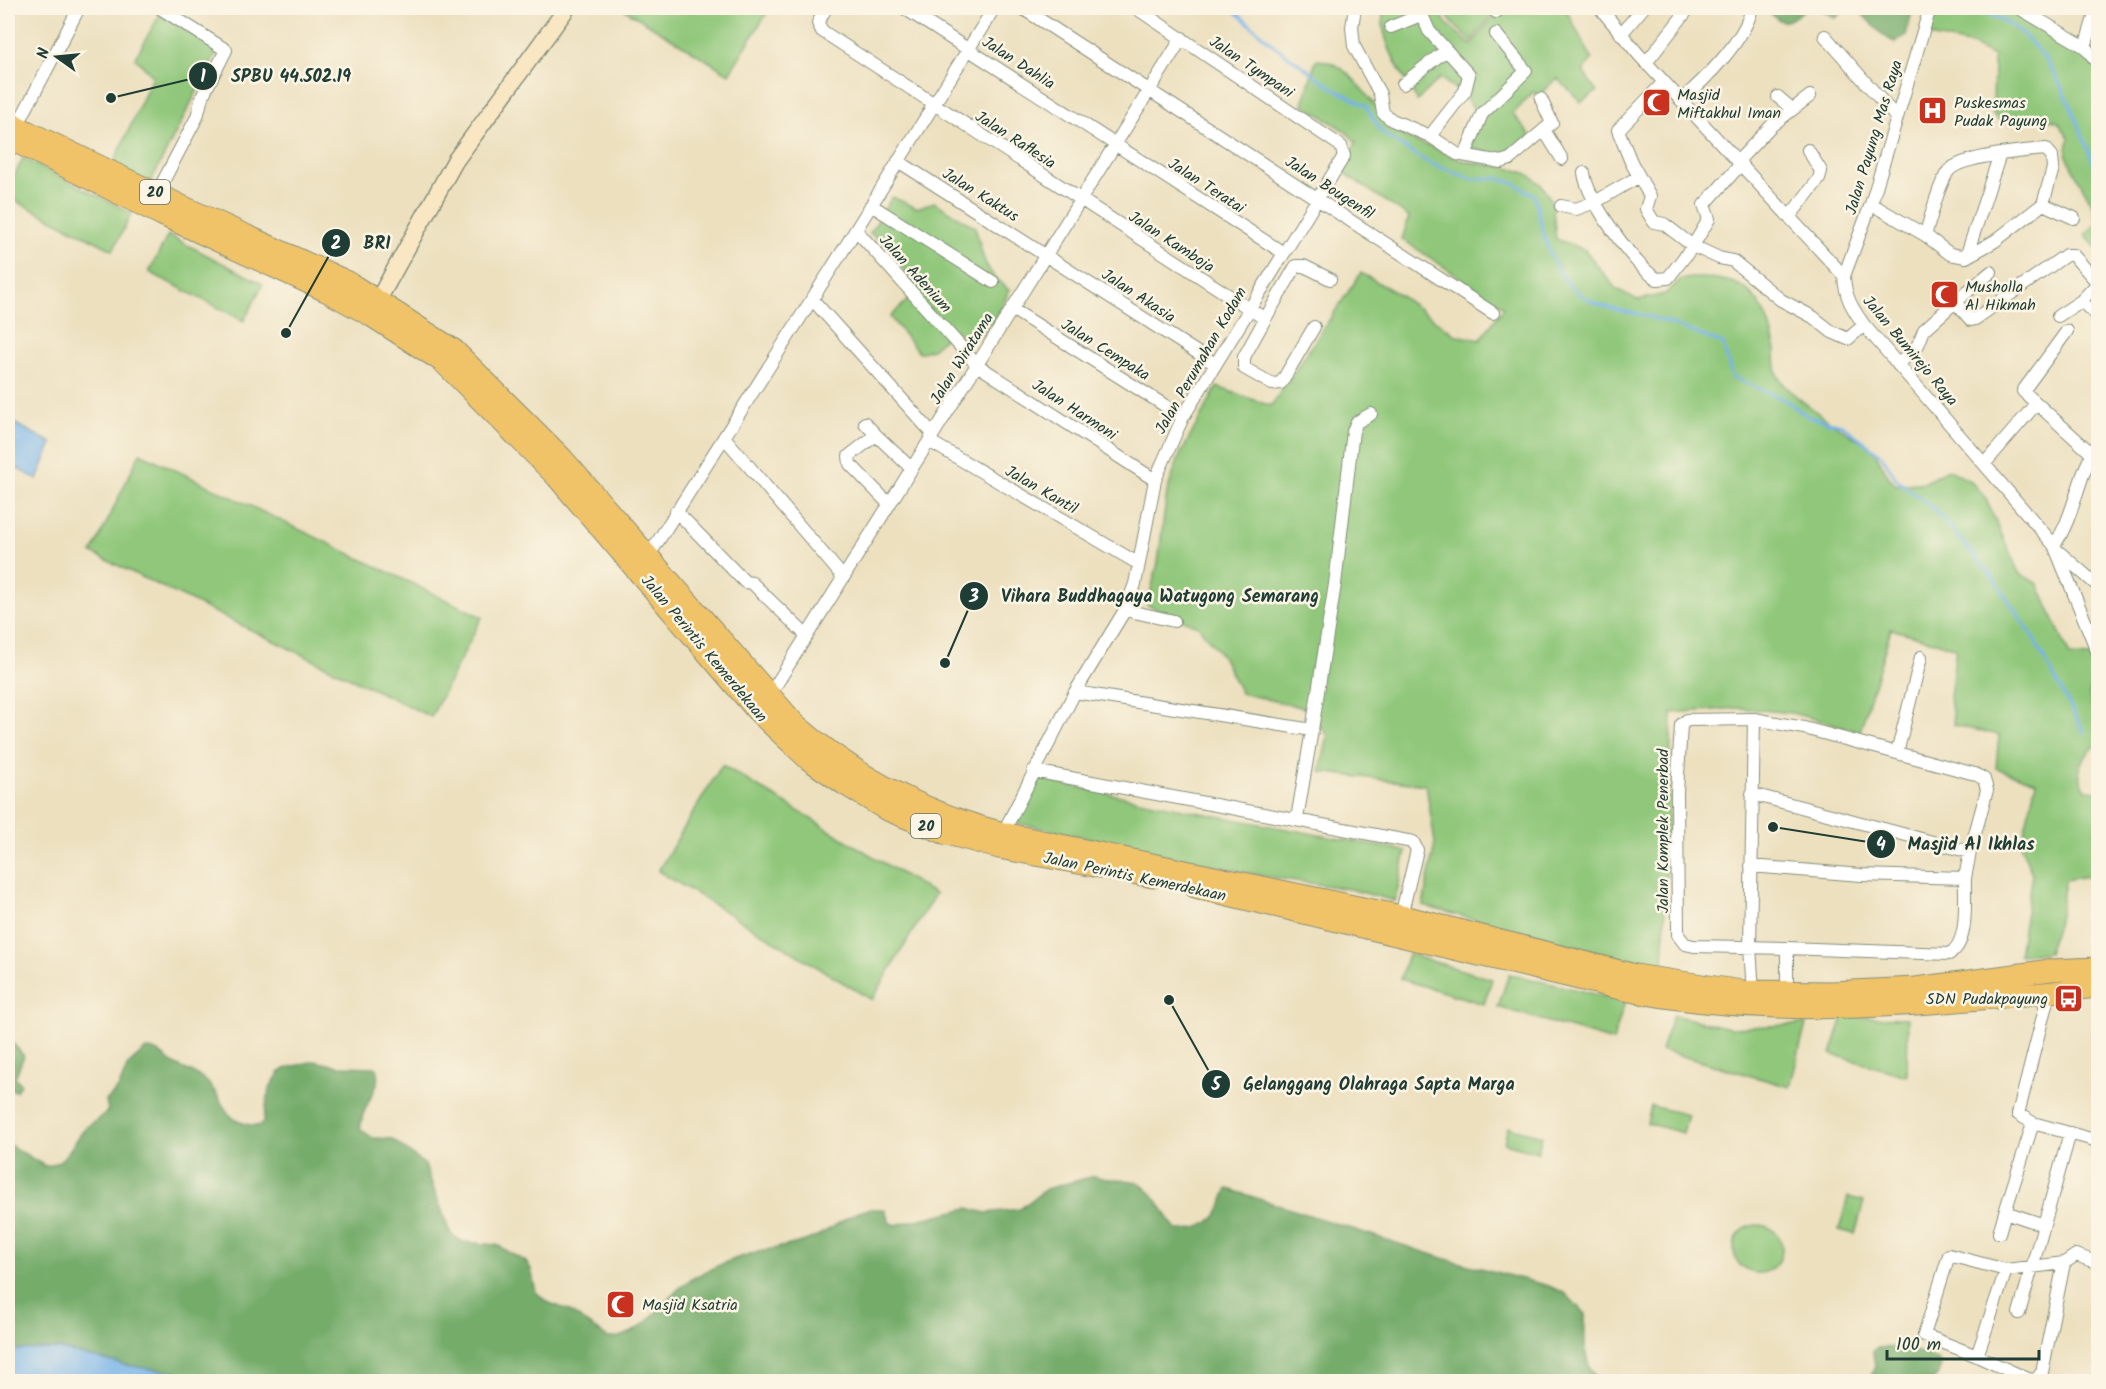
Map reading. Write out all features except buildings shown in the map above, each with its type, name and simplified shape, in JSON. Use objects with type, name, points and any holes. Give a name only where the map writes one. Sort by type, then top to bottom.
[{"type":"highway","name":"Jalan Perintis Kemerdekaan","points":[[11,131],[157,193],[348,282],[375,307]]},
{"type":"highway","name":"Jalan Perintis Kemerdekaan","points":[[11,131],[162,215],[316,285],[375,307],[454,350],[478,371],[562,458],[735,686],[783,738],[826,771],[885,808],[944,833],[982,844],[1171,874],[1401,916],[1635,975],[1753,992],[1787,1000],[1917,1004],[2098,987]]},
{"type":"highway","name":"Jalan Perintis Kemerdekaan","points":[[643,563],[795,724],[822,747],[894,793],[949,818],[1661,997],[1745,1007],[1787,1000],[1916,988],[2051,970],[2098,968]]},
{"type":"main road","points":[[375,307],[455,160],[567,8]]},
{"type":"street","points":[[11,131],[79,8]]},
{"type":"street","points":[[157,193],[197,117],[202,97],[226,50],[160,8]]},
{"type":"street","points":[[826,8],[818,23],[822,31],[933,105]]},
{"type":"street","name":"Jalan Dahlia","points":[[904,8],[1115,145]]},
{"type":"street","points":[[643,563],[856,230],[994,8]]},
{"type":"street","name":"Jalan Bougenfil","points":[[1025,8],[1492,313]]},
{"type":"street","name":"Jalan Tympani","points":[[1136,8],[1341,146],[1344,156]]},
{"type":"street","points":[[1355,8],[1352,27],[1354,46],[1380,94],[1383,113],[1392,120],[1430,136],[1457,154],[1501,162],[1510,159],[1552,121],[1541,99]]},
{"type":"street","name":"Jalan Bumirejo Raya","points":[[1600,8],[1646,63],[1844,276],[1847,299],[1864,325],[1986,462],[2055,547],[2098,653]]},
{"type":"street","points":[[1621,34],[1643,8]]},
{"type":"street","points":[[1646,63],[1689,8]]},
{"type":"street","points":[[1681,100],[1704,81],[1748,24],[1752,8]]},
{"type":"street","points":[[2019,8],[2034,11],[2085,47],[2098,63]]},
{"type":"street","points":[[2085,47],[2097,8]]},
{"type":"street","points":[[1391,27],[1420,11],[1429,31],[1469,75],[1464,91],[1430,136]]},
{"type":"street","name":"Jalan Payung Mas Raya","points":[[1844,276],[1871,204],[1929,11]]},
{"type":"street","points":[[1465,155],[1482,114],[1526,71],[1496,34]]},
{"type":"street","points":[[1825,36],[1896,117]]},
{"type":"street","name":"Jalan Wiratama","points":[[769,696],[888,503],[1182,38]]},
{"type":"street","points":[[1403,84],[1445,51]]},
{"type":"street","points":[[1664,82],[1618,130],[1638,177],[1650,196],[1646,209],[1654,222],[1664,224],[1693,246],[1719,258],[1733,261],[1781,300],[1814,317],[1842,338],[1848,339],[1864,325]]},
{"type":"street","points":[[1584,173],[1595,202],[1632,256],[1657,279],[1668,278],[1693,246],[1709,219],[1704,205],[1771,126],[1810,96]]},
{"type":"street","points":[[1778,97],[1792,110]]},
{"type":"street","name":"Jalan Raflesia","points":[[933,105],[1080,201]]},
{"type":"street","points":[[1544,130],[1562,159]]},
{"type":"street","name":"Jalan Teratai","points":[[1115,145],[1282,252]]},
{"type":"street","points":[[1871,204],[1925,235],[1950,254],[1966,257],[1995,241],[2043,204],[2053,168],[2050,152],[2046,149],[2000,154],[1951,168],[1946,174],[1925,235]]},
{"type":"street","points":[[1790,216],[1819,179],[1821,171],[1808,150]]},
{"type":"street","points":[[1966,257],[2000,154]]},
{"type":"street","name":"Jalan Perumahan Kodam","points":[[1003,832],[1075,692],[1125,610],[1139,564],[1155,480],[1183,417],[1282,252],[1344,156]]},
{"type":"street","name":"Jalan Kaktus","points":[[898,161],[1046,254]]},
{"type":"street","points":[[1561,206],[1576,209],[1595,202],[1638,177]]},
{"type":"street","name":"Jalan Kamboja","points":[[1080,201],[1265,319]]},
{"type":"street","points":[[2043,204],[2074,218]]},
{"type":"street","points":[[871,205],[993,282]]},
{"type":"street","name":"Jalan Adenium","points":[[856,230],[977,365]]},
{"type":"street","name":"Jalan Akasia","points":[[1046,254],[1215,363]]},
{"type":"street","points":[[1955,302],[1971,320],[1976,319],[2068,255],[2075,256],[2098,284],[2080,301],[2058,316]]},
{"type":"street","points":[[1314,327],[1281,383],[1272,384],[1244,368],[1242,363],[1296,266],[1304,266],[1330,279]]},
{"type":"street","points":[[1898,365],[1918,345],[1924,330],[1991,272]]},
{"type":"street","name":"Jalan Kantil","points":[[812,299],[931,438],[1139,564]]},
{"type":"street","points":[[2080,301],[2098,317]]},
{"type":"street","name":"Jalan Cempaka","points":[[1012,309],[1183,417]]},
{"type":"street","points":[[2067,331],[2024,387],[2025,394],[2094,457],[2055,547],[2098,586]]},
{"type":"street","name":"Jalan Harmoni","points":[[977,365],[1155,480]]},
{"type":"street","points":[[1986,462],[2037,404]]},
{"type":"street","points":[[1296,819],[1331,618],[1353,431],[1357,422],[1371,414]]},
{"type":"street","points":[[865,423],[911,468]]},
{"type":"street","points":[[876,435],[847,459],[888,503]]},
{"type":"street","points":[[724,437],[843,577]]},
{"type":"street","points":[[676,511],[745,582],[753,583],[807,636]]},
{"type":"street","points":[[1125,610],[1174,621]]},
{"type":"street","points":[[1897,753],[1921,657]]},
{"type":"street","points":[[1075,692],[1312,730]]},
{"type":"street","points":[[1753,992],[1750,947],[1754,719]]},
{"type":"street","name":"Jalan Komplek Penerbad","points":[[1754,719],[1793,726],[1897,753],[1976,774],[1984,779],[1987,790],[1965,878],[1962,940],[1957,950],[1949,954],[1685,944],[1678,934],[1677,792],[1682,725],[1687,720],[1754,719]]},
{"type":"street","points":[[1033,771],[1413,842],[1417,850],[1401,916]]},
{"type":"street","points":[[1752,794],[1970,852]]},
{"type":"street","points":[[1751,866],[1861,875],[1965,878]]},
{"type":"street","points":[[1786,948],[1787,1000]]},
{"type":"street","points":[[2051,970],[2050,992],[2018,1113],[2033,1123],[2098,1141]]},
{"type":"street","points":[[1999,1233],[2033,1123]]},
{"type":"street","points":[[2019,1312],[2070,1133]]},
{"type":"street","points":[[2005,1212],[2044,1225]]},
{"type":"street","points":[[2064,1263],[2042,1372],[2037,1378],[2030,1380],[1924,1335],[1949,1255],[2006,1270],[2064,1263],[2076,1255],[2098,1263]]},
{"type":"street","points":[[1977,1356],[2006,1270]]},
{"type":"green space","points":[[622,8],[770,8],[729,74]]},
{"type":"green space","points":[[1384,8],[1437,8],[1446,23],[1471,45],[1492,19],[1502,15],[1508,8],[1565,8],[1592,59],[1583,71],[1597,92],[1581,102],[1557,78],[1539,95],[1533,92],[1513,114],[1530,135],[1508,157],[1465,147],[1479,115],[1463,95],[1440,78],[1417,101],[1388,44],[1384,32]]},
{"type":"green space","points":[[1441,8],[1498,8],[1471,41],[1453,24]]},
{"type":"green space","points":[[1765,8],[1807,8],[1790,20],[1781,21]]},
{"type":"green space","points":[[1819,8],[1850,8],[1835,18]]},
{"type":"green space","points":[[1856,8],[1913,8],[1906,35],[1895,43],[1883,35]]},
{"type":"green space","points":[[1937,8],[2010,8],[2085,51],[2098,66],[2098,121],[2094,127],[2098,134],[2098,250],[2085,235],[2097,223],[2093,206],[2066,156],[2069,138],[2058,122],[2040,117],[2001,122],[1993,114],[1994,56],[1969,44],[1929,36]]},
{"type":"green space","points":[[160,14],[218,50],[150,183],[113,165],[153,76],[135,58]]},
{"type":"green space","points":[[1316,60],[1331,63],[1355,80],[1385,119],[1408,138],[1458,159],[1510,168],[1533,177],[1543,186],[1552,203],[1556,239],[1585,250],[1616,289],[1638,300],[1665,294],[1681,279],[1717,279],[1744,288],[1754,296],[1769,324],[1777,371],[1783,383],[1819,414],[1869,445],[1887,475],[1896,485],[1926,482],[1948,469],[1970,481],[1984,495],[2019,573],[2038,584],[2070,656],[2090,657],[2095,677],[2089,695],[2098,727],[2098,743],[2083,759],[2079,769],[2086,790],[2098,791],[2098,874],[2065,880],[2060,915],[2048,953],[2019,955],[2032,874],[2021,846],[2036,782],[1996,768],[1999,735],[1954,725],[1950,698],[1956,648],[1891,629],[1860,731],[1792,713],[1740,708],[1672,713],[1663,969],[1423,906],[1435,843],[1426,785],[1320,772],[1328,736],[1309,709],[1241,693],[1222,656],[1198,626],[1147,605],[1158,563],[1167,492],[1179,457],[1217,387],[1271,406],[1361,273],[1395,292],[1456,335],[1480,340],[1504,307],[1402,239],[1409,217],[1344,173],[1356,142],[1345,131],[1303,104]]},
{"type":"green space","points":[[23,158],[132,213],[113,250],[8,197],[8,189]]},
{"type":"green space","points":[[892,197],[917,208],[934,202],[975,227],[988,268],[1009,290],[995,320],[984,332],[969,340],[954,330],[932,349],[919,353],[890,317],[917,291],[894,253],[870,233]]},
{"type":"green space","points":[[168,235],[263,284],[244,321],[149,272]]},
{"type":"green space","points":[[140,453],[482,617],[431,717],[92,553]]},
{"type":"green space","points":[[722,765],[935,894],[872,1000],[658,871]]},
{"type":"green space","points":[[1040,779],[1201,813],[1406,851],[1395,901],[1349,889],[1263,876],[1017,823]]},
{"type":"green space","points":[[1408,954],[1492,979],[1484,1004],[1400,979]]},
{"type":"green space","points":[[1509,974],[1625,1001],[1613,1041],[1498,1007]]},
{"type":"green space","points":[[1673,1015],[1730,1028],[1806,1024],[1790,1087],[1661,1050]]},
{"type":"green space","points":[[1843,1017],[1908,1018],[1907,1076],[1831,1054]]},
{"type":"green space","points":[[8,1038],[24,1056],[15,1077],[21,1084],[16,1091],[8,1089]]},
{"type":"green space","points":[[146,1049],[157,1052],[205,1080],[230,1116],[246,1124],[259,1126],[263,1122],[269,1090],[279,1073],[287,1068],[314,1061],[338,1066],[375,1067],[378,1070],[377,1084],[363,1114],[360,1129],[373,1138],[392,1139],[425,1165],[451,1235],[463,1242],[497,1245],[525,1261],[531,1269],[536,1292],[547,1302],[568,1310],[608,1338],[633,1332],[680,1288],[706,1271],[749,1254],[812,1238],[859,1212],[885,1210],[890,1223],[895,1225],[968,1208],[986,1213],[1020,1209],[1046,1189],[1094,1176],[1136,1182],[1159,1203],[1176,1230],[1196,1228],[1208,1222],[1218,1213],[1228,1189],[1446,1259],[1549,1286],[1566,1294],[1585,1314],[1587,1359],[1594,1375],[1600,1381],[206,1381],[180,1373],[125,1365],[59,1349],[8,1350],[8,1144],[45,1166],[59,1161],[81,1133],[106,1113],[108,1110],[106,1101],[119,1087],[128,1065]]},
{"type":"green space","points":[[1651,1106],[1688,1115],[1683,1133],[1647,1123]]},
{"type":"green space","points":[[1508,1127],[1542,1136],[1538,1152],[1504,1143]]},
{"type":"green space","points":[[1848,1197],[1864,1201],[1855,1234],[1839,1230]]},
{"type":"green space","points":[[1753,1225],[1763,1225],[1778,1235],[1782,1249],[1781,1258],[1772,1269],[1763,1273],[1753,1273],[1738,1263],[1734,1254],[1734,1244],[1744,1229]]},
{"type":"green space","points":[[1876,1348],[1901,1349],[1929,1356],[1941,1365],[1938,1375],[1932,1381],[1905,1379],[1869,1381],[1875,1366],[1873,1352]]},
{"type":"water","points":[[8,420],[52,443],[37,479],[8,464]]},
{"type":"water","points":[[59,1349],[125,1365],[180,1373],[206,1381],[8,1381],[8,1350]]},
{"type":"waterway","points":[[1231,8],[1276,47],[1333,88],[1366,106],[1382,133],[1412,153],[1429,163],[1473,179],[1495,178],[1514,183],[1535,196],[1545,238],[1556,265],[1564,278],[1584,297],[1608,307],[1669,323],[1723,344],[1732,377],[1785,400],[1809,417],[1842,425],[1882,456],[1897,480],[1933,508],[1992,576],[2031,634],[2084,732]]},
{"type":"waterway","points":[[1974,8],[2012,26],[2029,40],[2043,57],[2065,94],[2098,173]]},
{"type":"place","name":"SPBU 44.502.19","points":[[111,98]]},
{"type":"place","name":"Masjid Miftakhul Iman","points":[[1656,103]]},
{"type":"place","name":"Puskesmas Pudak Payung","points":[[1933,111]]},
{"type":"place","name":"Musholla Al Hikmah","points":[[1944,295]]},
{"type":"place","name":"BRI","points":[[286,333]]},
{"type":"place","name":"Vihara Buddhagaya Watugong Semarang","points":[[945,663]]},
{"type":"place","name":"Masjid Al Ikhlas","points":[[1773,827]]},
{"type":"place","name":"SDN Pudakpayung","points":[[2069,998]]},
{"type":"place","name":"Gelanggang Olahraga Sapta Marga","points":[[1169,1000]]},
{"type":"place","name":"Masjid Ksatria","points":[[621,1304]]}]
